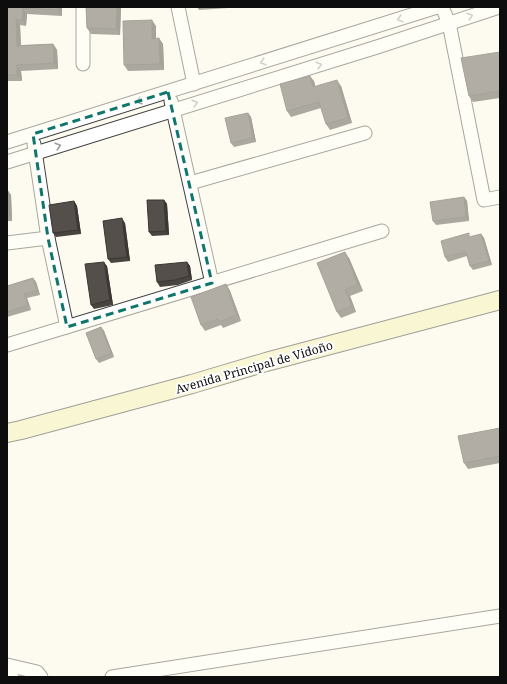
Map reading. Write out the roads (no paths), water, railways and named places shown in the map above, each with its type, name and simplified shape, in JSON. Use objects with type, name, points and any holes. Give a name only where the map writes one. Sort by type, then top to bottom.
[{"type":"main road","name":"Avenida Principal de Vidoño","points":[[7,433],[500,300]]},
{"type":"street","points":[[83,7],[83,64]]},
{"type":"street","points":[[178,7],[194,84]]},
{"type":"street","points":[[7,142],[437,7]]},
{"type":"street","points":[[442,7],[449,23],[484,200],[500,197]]},
{"type":"street","points":[[7,162],[499,7]]},
{"type":"street","points":[[168,92],[190,182],[212,283]]},
{"type":"street","points":[[190,182],[365,133]]},
{"type":"street","points":[[33,134],[48,238],[68,327]]},
{"type":"street","points":[[7,345],[382,231]]},
{"type":"street","points":[[7,243],[48,238]]},
{"type":"street","points":[[112,677],[500,616]]},
{"type":"street","points":[[7,665],[37,672],[41,677]]},
{"type":"street","points":[[7,676],[12,677]]}]
